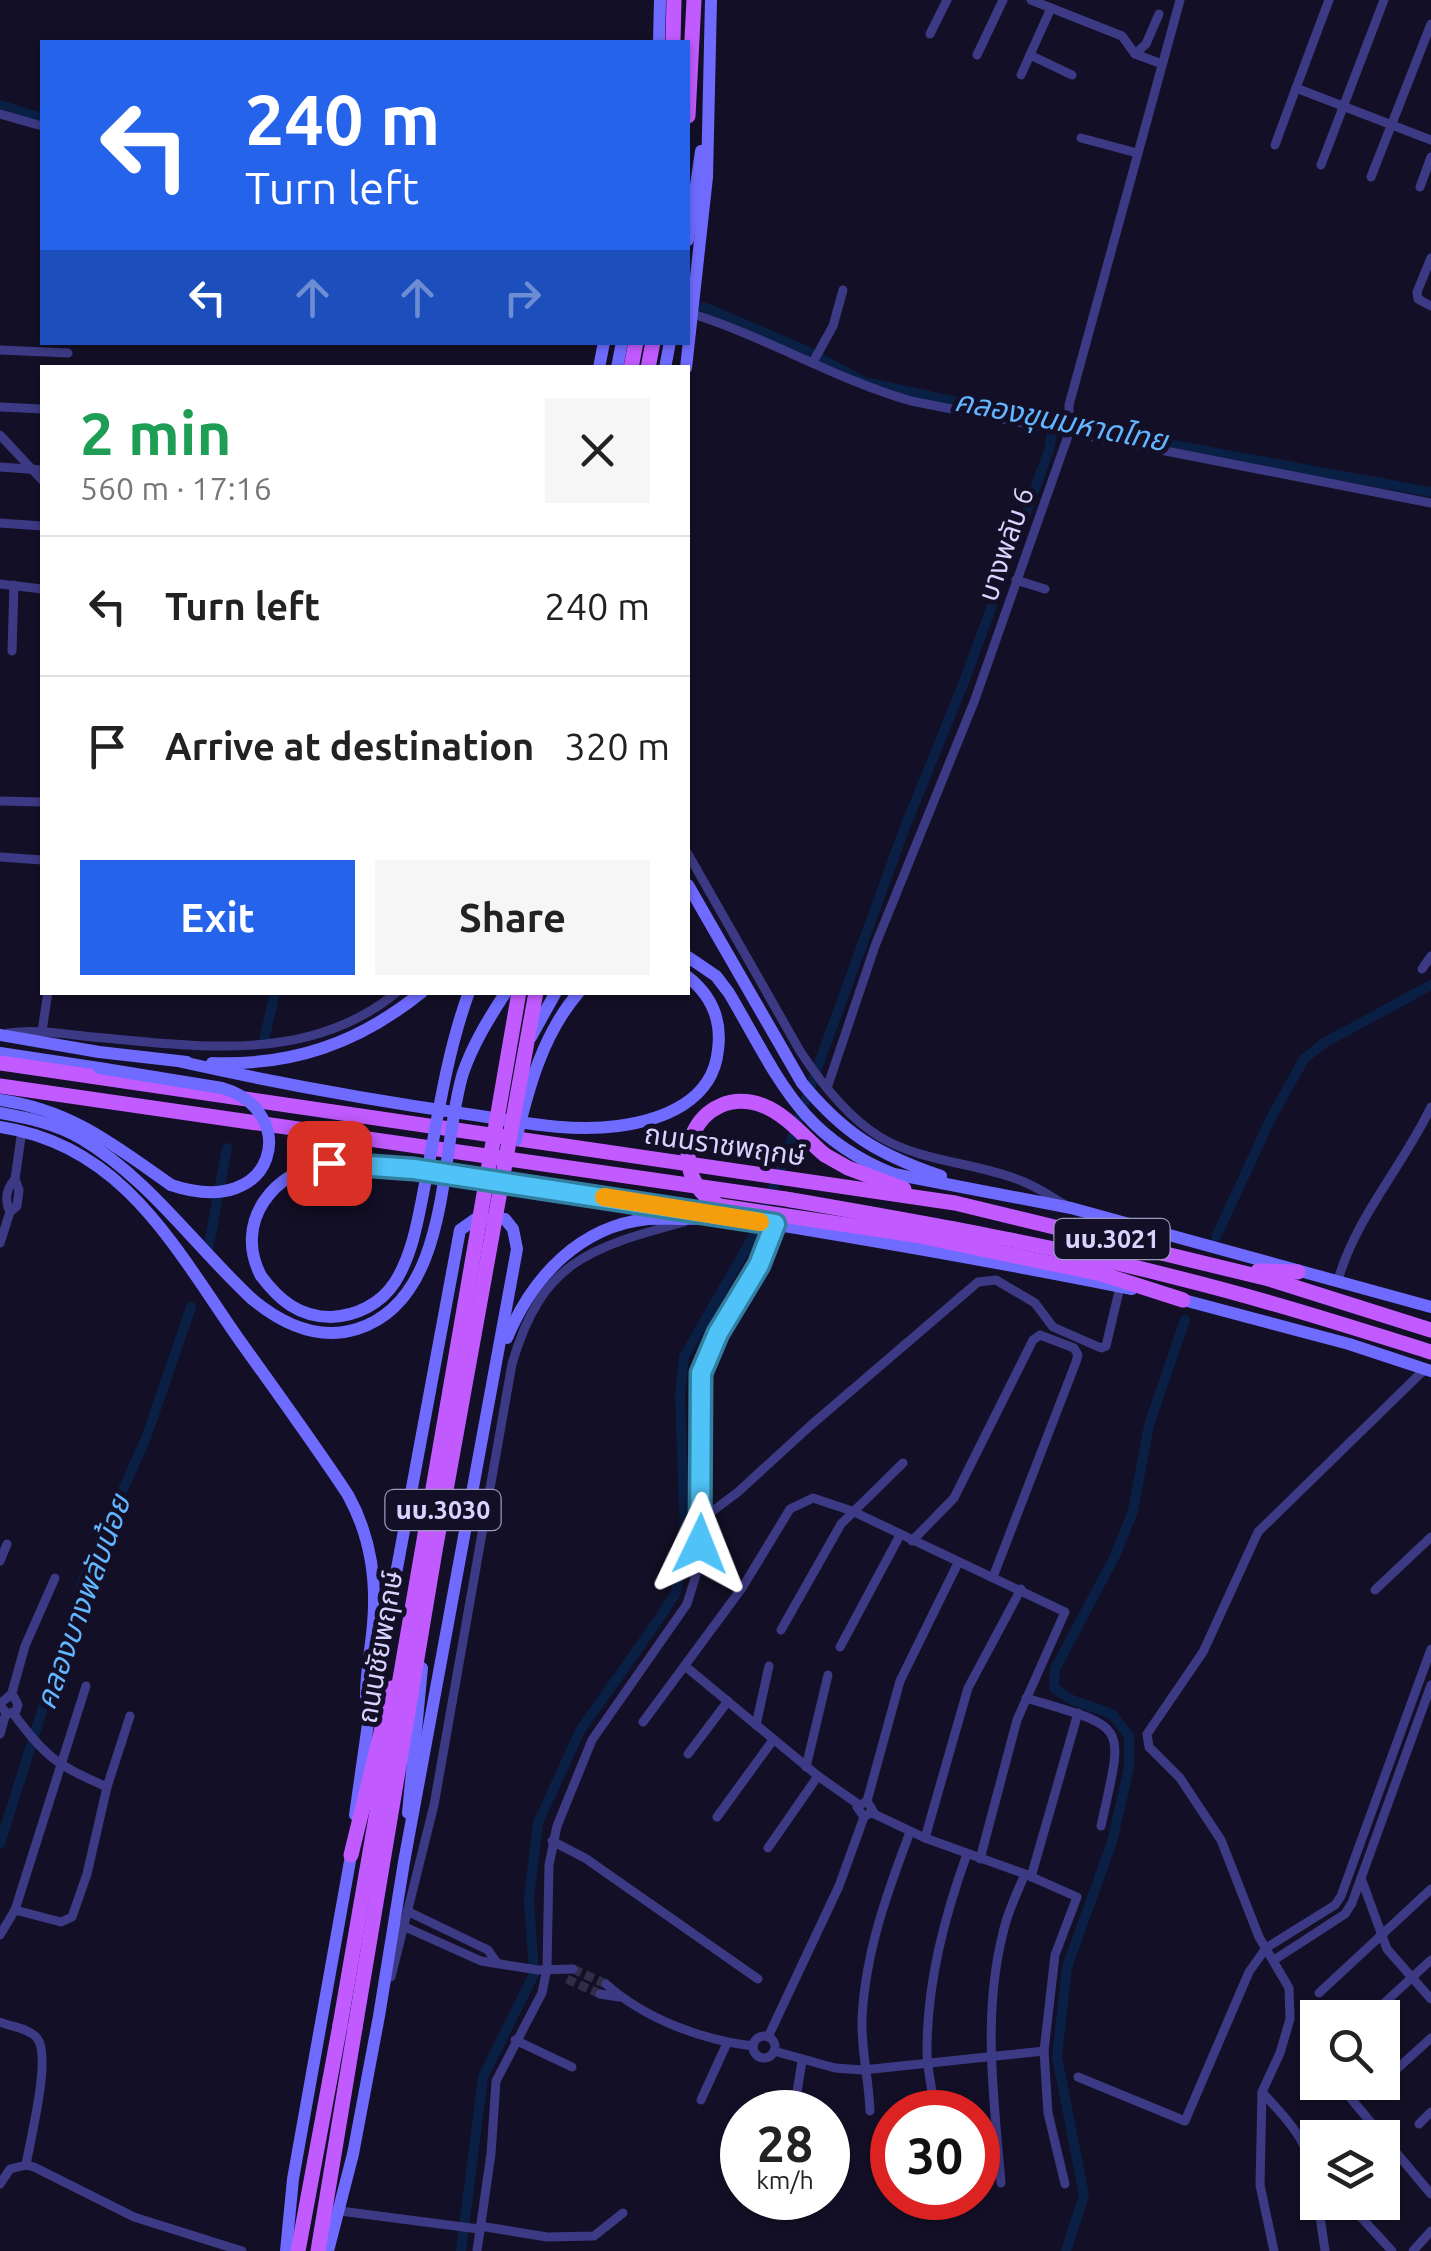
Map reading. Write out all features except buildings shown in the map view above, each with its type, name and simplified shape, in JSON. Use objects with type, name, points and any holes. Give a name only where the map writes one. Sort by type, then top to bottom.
[{"type":"main road","points":[[659,38],[660,0]]},
{"type":"main road","points":[[673,40],[674,0]]},
{"type":"main road","points":[[690,77],[694,0]]},
{"type":"main road","points":[[690,337],[705,209],[711,0]]},
{"type":"main road","points":[[690,225],[710,79]]},
{"type":"main road","points":[[690,888],[802,1084],[831,1117],[874,1149],[966,1185]]},
{"type":"main road","points":[[690,958],[716,976],[787,1093],[814,1126],[874,1167],[1071,1208],[1431,1308]]},
{"type":"main road","points":[[0,1035],[182,1062],[386,1102],[548,1126],[620,1126],[684,1106],[704,1088],[712,1073],[718,1056],[718,1018],[710,1000],[690,979]]},
{"type":"main road","points":[[182,1062],[246,1063],[304,1055],[379,1025],[418,995]]},
{"type":"main road","points":[[469,995],[452,1044],[427,1171],[417,1223],[394,1284],[362,1311],[322,1317],[292,1308],[277,1297],[255,1264],[253,1222],[261,1202],[285,1179],[329,1163],[414,1169],[427,1171],[722,1216],[748,1220],[950,1252],[1183,1300]]},
{"type":"main road","points":[[0,1112],[61,1129],[99,1151],[145,1190],[268,1313],[301,1328],[344,1333],[387,1313],[416,1280],[431,1240],[463,1074],[504,995]]},
{"type":"main road","name":"ถนนชัยพฤกษ์","points":[[318,2251],[348,2027],[519,995]]},
{"type":"main road","name":"ถนนชัยพฤกษ์","points":[[298,2251],[348,2027],[535,995]]},
{"type":"main road","points":[[404,1862],[425,1579],[501,1118],[530,1037],[554,995]]},
{"type":"main road","points":[[351,1855],[425,1579],[531,1078],[577,995]]},
{"type":"main road","points":[[0,1053],[222,1088],[244,1098],[259,1112],[268,1145],[261,1170],[254,1179],[222,1194],[191,1192],[171,1186],[76,1121],[38,1107],[0,1100]]},
{"type":"main road","name":"ถนนราชพฤกษ์","points":[[0,1063],[955,1203],[1268,1279],[1431,1330]]},
{"type":"main road","name":"ถนนราชพฤกษ์","points":[[0,1086],[786,1198],[910,1221],[1179,1278],[1316,1315],[1401,1342],[1429,1362]]},
{"type":"main road","points":[[955,1203],[848,1168],[825,1155],[770,1108],[738,1102],[717,1108],[696,1126],[687,1163],[692,1181],[720,1206],[915,1235],[1102,1274],[1183,1300],[1429,1362]]},
{"type":"main road","points":[[0,1127],[22,1130],[73,1149],[100,1166],[136,1198],[172,1241],[348,1495],[361,1519],[374,1579],[366,1692],[368,1724]]},
{"type":"main road","points":[[498,1359],[533,1287],[552,1265],[596,1234],[648,1220],[722,1216]]},
{"type":"main road","points":[[286,2251],[296,2164],[351,1855],[368,1724],[455,1247],[467,1221],[505,1220],[516,1237],[517,1250],[379,2016],[340,2211],[328,2251]]},
{"type":"main road","points":[[1229,1271],[1298,1272]]},
{"type":"street","points":[[930,34],[947,0]]},
{"type":"street","points":[[976,55],[1003,0]]},
{"type":"street","points":[[1031,0],[1122,36],[1135,54],[1162,64]]},
{"type":"street","name":"บางพลับ 6","points":[[823,1084],[967,720],[1067,430],[1069,405],[1180,0]]},
{"type":"street","points":[[1276,144],[1329,0]]},
{"type":"street","points":[[1321,165],[1384,0]]},
{"type":"street","points":[[1021,75],[1050,8]]},
{"type":"street","points":[[1135,54],[1146,44],[1159,14]]},
{"type":"street","points":[[1371,177],[1431,24]]},
{"type":"street","points":[[1030,55],[1072,75]]},
{"type":"street","points":[[1296,88],[1431,140]]},
{"type":"street","points":[[0,114],[40,125]]},
{"type":"street","points":[[1081,138],[1137,153]]},
{"type":"street","points":[[1420,188],[1431,157]]},
{"type":"street","points":[[1431,258],[1417,292],[1418,299],[1431,306]]},
{"type":"street","points":[[814,361],[833,326],[843,290]]},
{"type":"street","points":[[693,314],[741,329],[874,390],[910,402],[1431,503]]},
{"type":"street","points":[[0,350],[42,347],[68,353]]},
{"type":"street","points":[[0,407],[40,409]]},
{"type":"street","points":[[0,435],[37,470]]},
{"type":"street","points":[[0,466],[37,470]]},
{"type":"street","points":[[0,523],[40,526]]},
{"type":"street","points":[[1016,580],[1045,589]]},
{"type":"street","points":[[0,584],[40,588]]},
{"type":"street","points":[[12,651],[14,585]]},
{"type":"street","points":[[0,802],[40,802]]},
{"type":"street","points":[[0,858],[40,860]]},
{"type":"street","points":[[690,858],[800,1051],[823,1084],[880,1136],[919,1154],[1023,1182],[1071,1208]]},
{"type":"street","points":[[1422,969],[1431,956]]},
{"type":"street","points":[[42,1032],[48,995]]},
{"type":"street","points":[[0,1035],[42,1032],[202,1047],[254,1047],[332,1029],[392,995]]},
{"type":"street","points":[[1338,1280],[1365,1219],[1431,1106]]},
{"type":"street","points":[[0,1243],[10,1212],[17,1206],[19,1190],[15,1179],[22,1130]]},
{"type":"street","points":[[379,2016],[434,1805],[520,1336],[541,1298],[576,1260],[625,1236],[696,1219]]},
{"type":"street","points":[[477,2251],[496,2081],[542,1992],[547,1969],[552,1841],[592,1740],[687,1604],[698,1566],[702,1519],[698,1403],[701,1373],[718,1333],[759,1265],[770,1224]]},
{"type":"street","points":[[702,1519],[978,1282],[996,1280],[1036,1304],[1053,1327],[1100,1348],[1106,1346],[1120,1287]]},
{"type":"street","points":[[912,1541],[954,1498],[1033,1340],[1040,1335],[1074,1348],[1076,1362],[993,1577]]},
{"type":"street","points":[[1274,2251],[1260,2185],[1262,2092],[1290,2019],[1289,1988],[1259,1937],[1221,1840],[1180,1778],[1149,1747],[1146,1734],[1203,1652],[1258,1532],[1429,1362]]},
{"type":"street","points":[[781,1630],[841,1524],[904,1463]]},
{"type":"street","points":[[643,1722],[756,1566],[790,1509],[813,1498],[852,1511],[1065,1612],[1017,1720],[980,1858]]},
{"type":"street","points":[[840,1647],[900,1536]]},
{"type":"street","points":[[1375,1590],[1431,1537]]},
{"type":"street","points":[[0,1561],[7,1544]]},
{"type":"street","points":[[958,1563],[900,1681],[863,1802],[857,1810],[1028,1875],[1077,1898],[1055,1955],[1044,2052],[1048,2113],[1066,2184]]},
{"type":"street","points":[[0,1734],[5,1704],[24,1646],[55,1578]]},
{"type":"street","points":[[925,1838],[968,1688],[1021,1589]]},
{"type":"street","points":[[1078,2076],[1185,2121],[1249,1972],[1266,1948],[1335,1904],[1341,1896],[1431,1649]]},
{"type":"street","points":[[685,1666],[806,1767],[863,1802]]},
{"type":"street","points":[[756,1725],[769,1666]]},
{"type":"street","points":[[806,1767],[828,1675]]},
{"type":"street","points":[[1274,1960],[1346,1914],[1431,1685]]},
{"type":"street","points":[[0,1935],[15,1910],[86,1686]]},
{"type":"street","points":[[1026,1698],[1106,1724],[1118,1750],[1101,1826]]},
{"type":"street","points":[[688,1754],[728,1701]]},
{"type":"street","points":[[5,1704],[62,1767],[108,1788]]},
{"type":"street","points":[[1001,2183],[990,2058],[995,1972],[1003,1929],[1028,1875],[1078,1713]]},
{"type":"street","points":[[15,1910],[60,1922],[72,1917],[88,1874],[130,1716]]},
{"type":"street","points":[[717,1817],[772,1740]]},
{"type":"street","points":[[768,1848],[818,1776]]},
{"type":"street","points":[[768,2037],[868,1815]]},
{"type":"street","points":[[870,2111],[863,2070],[862,2020],[869,1957],[886,1894],[910,1832]]},
{"type":"street","points":[[552,1841],[586,1858],[758,1979]]},
{"type":"street","points":[[932,2090],[928,2065],[935,1967],[943,1922],[966,1854]]},
{"type":"street","points":[[1361,1878],[1387,1949],[1431,1999]]},
{"type":"street","points":[[1319,1993],[1431,1888]]},
{"type":"street","points":[[406,1910],[488,1950],[497,1962]]},
{"type":"street","points":[[403,1926],[480,1961],[570,1974]]},
{"type":"street","points":[[1388,2000],[1431,1960]]},
{"type":"street","points":[[606,1984],[622,1998],[659,2018],[727,2043],[753,2046],[762,2058],[774,2051],[802,2061],[863,2070],[1044,2052]]},
{"type":"street","points":[[600,1994],[622,1998]]},
{"type":"street","points":[[0,2022],[28,2032],[42,2048],[41,2078],[26,2164]]},
{"type":"street","points":[[753,2046],[758,2037],[768,2037],[774,2041],[774,2051]]},
{"type":"street","points":[[515,2040],[572,2067]]},
{"type":"street","points":[[700,2100],[727,2043]]},
{"type":"street","points":[[1400,2067],[1429,2044]]},
{"type":"street","points":[[797,2090],[802,2061]]},
{"type":"street","points":[[1262,2092],[1300,2134]]},
{"type":"street","points":[[1353,2100],[1431,2194]]},
{"type":"street","points":[[1418,2124],[1431,2112]]},
{"type":"street","points":[[0,2184],[10,2168],[26,2164],[134,2216],[242,2251]]},
{"type":"street","points":[[340,2211],[547,2237],[594,2236],[623,2213]]},
{"type":"street","points":[[1321,2220],[1325,2251]]},
{"type":"street","points":[[1364,2220],[1392,2251]]},
{"type":"street","points":[[1413,2251],[1431,2231]]},
{"type":"waterway","name":"คลองขุนมหาดไทย","points":[[0,105],[40,117]]},
{"type":"waterway","name":"คลองขุนมหาดไทย","points":[[704,307],[805,350],[864,382],[1084,429],[1431,492]]},
{"type":"waterway","points":[[461,2251],[483,2077],[534,1974],[529,1898],[538,1823],[580,1731],[675,1594],[682,1568],[685,1538],[680,1394],[684,1357],[754,1235],[781,1168],[905,827],[964,682],[1049,450],[1054,422]]},
{"type":"waterway","points":[[1216,1237],[1271,1118],[1304,1059],[1324,1043],[1431,985]]},
{"type":"waterway","name":"คลองบางพลับน้อย","points":[[264,1041],[274,995]]},
{"type":"waterway","name":"คลองบางพลับน้อย","points":[[207,1255],[227,1148]]},
{"type":"waterway","name":"คลองบางพลับน้อย","points":[[0,1844],[84,1577],[146,1438],[191,1307]]},
{"type":"waterway","points":[[1066,2251],[1084,2195],[1057,2057],[1067,1967],[1112,1842],[1129,1767],[1129,1736],[1112,1714],[1072,1700],[1054,1688],[1055,1669],[1115,1556],[1133,1511],[1149,1425],[1185,1320]]},
{"type":"tunnel","points":[[573,1969],[606,1984]]},
{"type":"tunnel","points":[[567,1979],[600,1994]]},
{"type":"slow traffic","points":[[604,1197],[760,1222]]},
{"type":"route","points":[[329,1163],[414,1169],[775,1224],[759,1265],[718,1333],[701,1373],[700,1544]]}]
